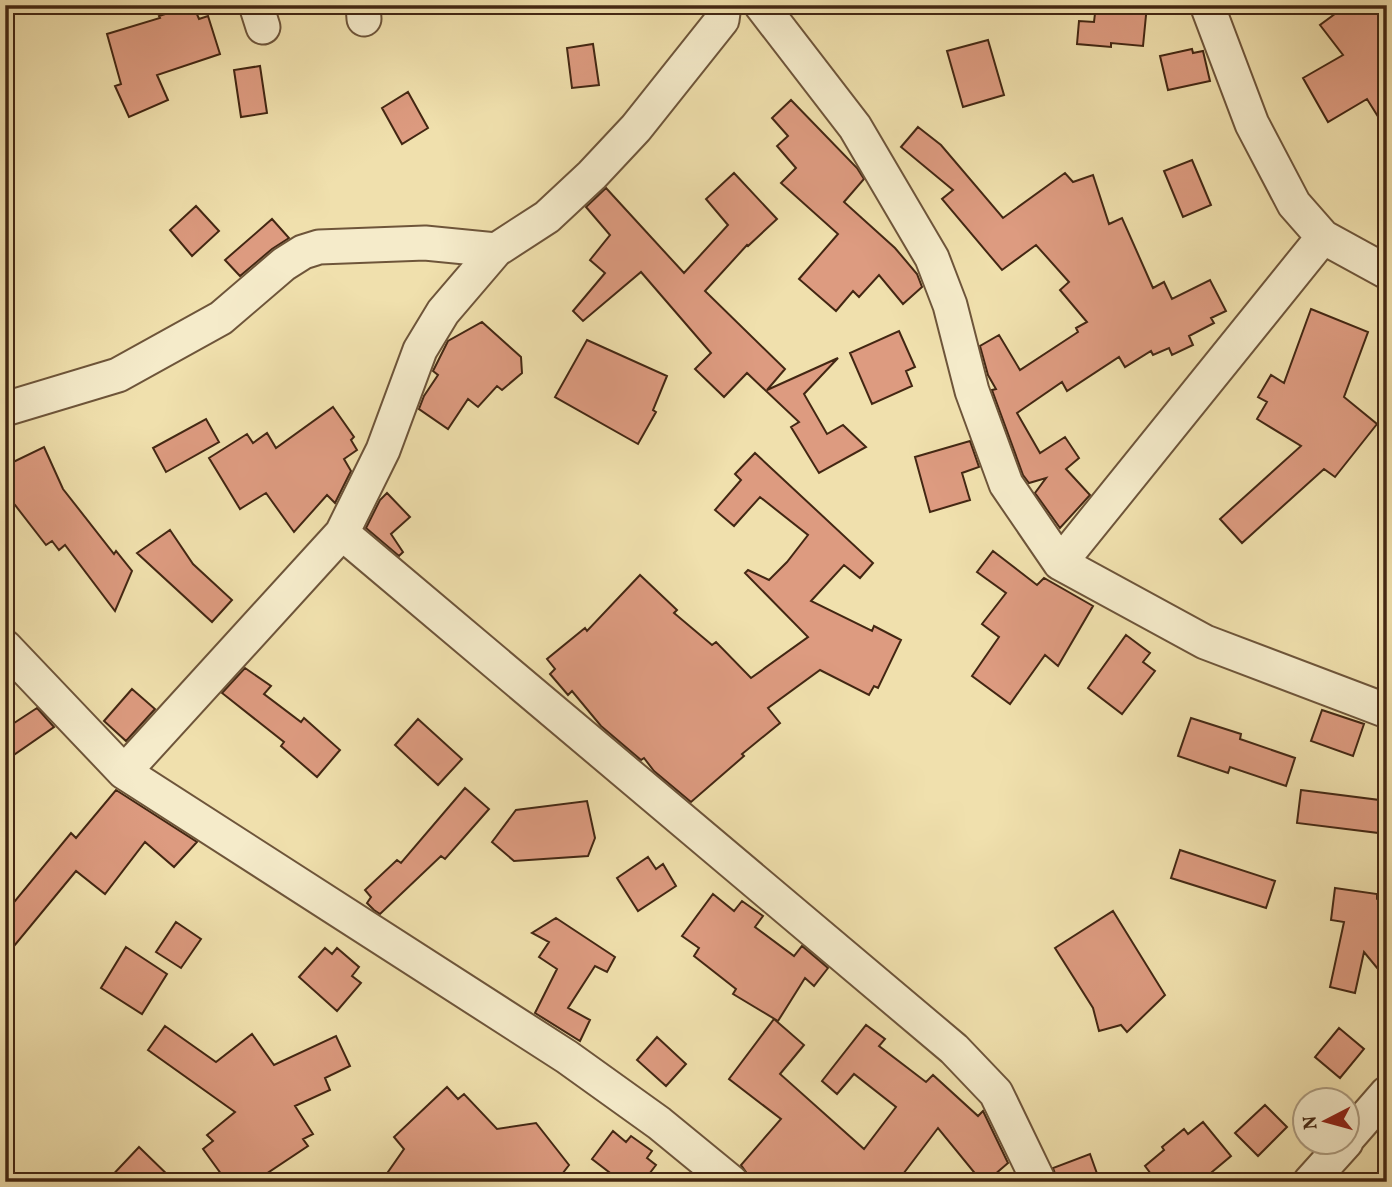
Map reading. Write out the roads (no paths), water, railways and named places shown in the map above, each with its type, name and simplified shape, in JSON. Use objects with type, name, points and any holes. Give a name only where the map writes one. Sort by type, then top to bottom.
[{"type":"street","points":[[124,772],[342,533],[383,450],[420,350],[443,312],[495,250],[547,217],[592,175],[636,128],[723,13],[761,5],[855,127],[932,258],[950,305],[972,391],[1006,484],[1060,564],[1205,642],[1387,711]]},
{"type":"street","points":[[1207,5],[1252,124],[1294,204],[1323,237],[1387,272]]},
{"type":"street","points":[[1060,564],[1323,237]]},
{"type":"street","points":[[5,408],[118,375],[221,318],[284,264],[311,249],[359,244],[425,243],[495,250]]},
{"type":"street","points":[[342,533],[954,1049],[996,1093],[1039,1182]]},
{"type":"street","points":[[5,647],[124,772],[567,1057],[659,1123],[731,1182]]},
{"type":"street","points":[[1360,1125],[1387,1093]]},
{"type":"street","points":[[1310,1182],[1333,1156]]}]
